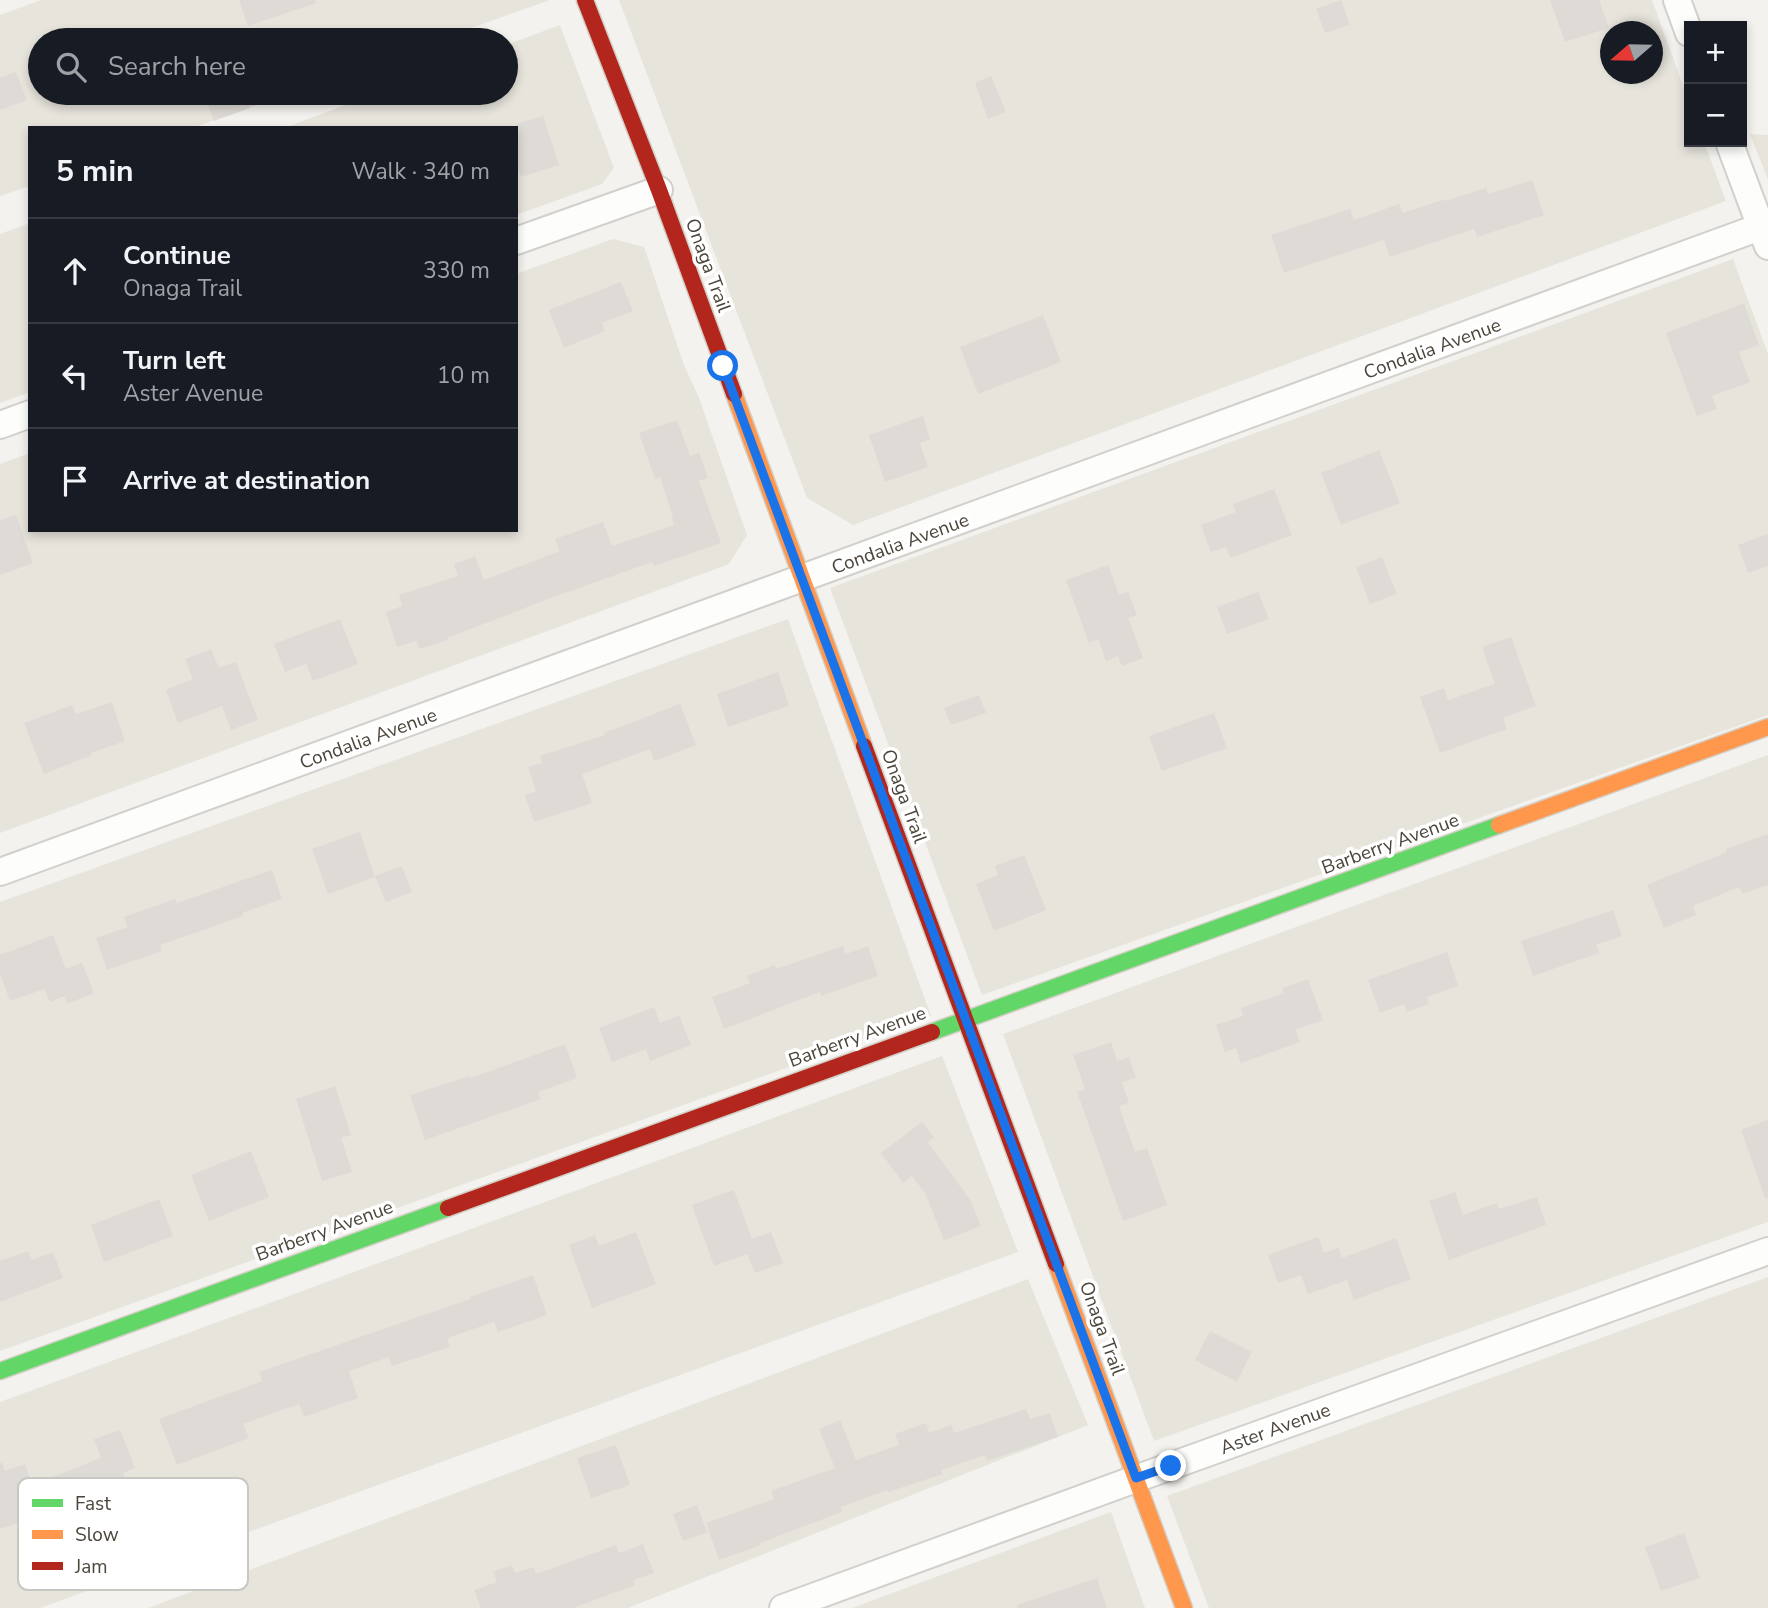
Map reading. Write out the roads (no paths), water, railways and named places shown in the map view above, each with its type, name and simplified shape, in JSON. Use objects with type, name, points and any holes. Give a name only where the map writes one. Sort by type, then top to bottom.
[{"type":"street","name":"Onaga Trail","points":[[585,0],[659,190],[1184,1608]]},
{"type":"street","points":[[1677,0],[1685,21]]},
{"type":"street","points":[[1731,147],[1764,237]]},
{"type":"street","points":[[518,240],[659,190]]},
{"type":"street","name":"Condalia Avenue","points":[[0,872],[802,579],[1764,237]]},
{"type":"street","points":[[0,425],[28,415]]},
{"type":"street","name":"Barberry Avenue","points":[[0,1371],[1768,727]]},
{"type":"street","name":"Aster Avenue","points":[[783,1608],[1768,1251]]}]
